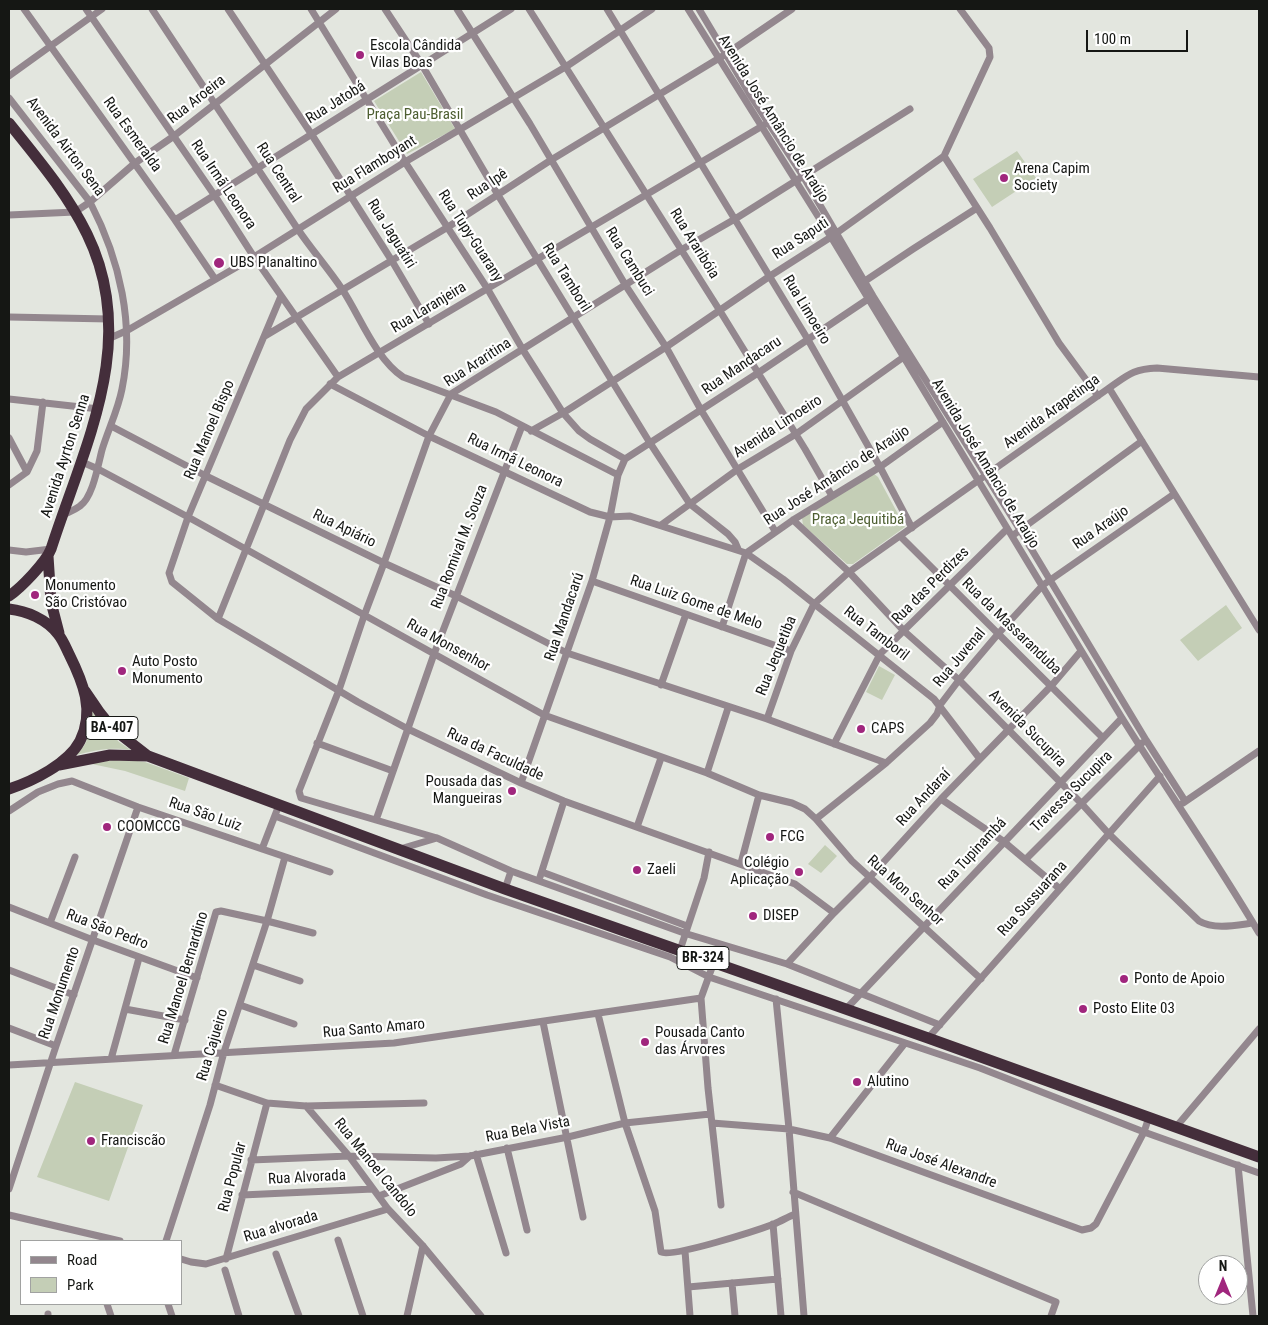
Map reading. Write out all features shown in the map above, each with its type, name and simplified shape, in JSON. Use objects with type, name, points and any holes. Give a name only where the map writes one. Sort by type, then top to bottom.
[{"type":"highway","name":"Avenida Ayrton Senna","points":[[9,122],[44,167],[75,212],[98,261],[105,288],[109,319],[105,381],[99,409],[50,553],[51,602],[59,635],[86,690],[87,710],[85,728],[74,750],[59,765],[9,789]]},
{"type":"highway","name":"Avenida Ayrton Senna","points":[[9,596],[22,585],[50,553]]},
{"type":"highway","name":"Avenida Ayrton Senna","points":[[9,609],[39,618],[59,635]]},
{"type":"highway","name":"BA-407","points":[[86,690],[112,728],[148,756]]},
{"type":"highway","name":"BA-407","points":[[59,765],[110,755],[148,756]]},
{"type":"highway","name":"BR-324","points":[[148,756],[505,889],[1259,1157]]},
{"type":"street","name":"Rua Esmeralda","points":[[24,9],[176,220],[215,279]]},
{"type":"street","name":"Rua Irmã Leonora","points":[[86,9],[215,196],[254,257],[338,377]]},
{"type":"street","points":[[9,76],[52,47],[102,9]]},
{"type":"street","name":"Rua Central","points":[[152,9],[259,167],[298,230],[342,289],[380,353],[396,371],[403,376],[496,412],[618,475]]},
{"type":"street","name":"Rua Jaguatiri","points":[[228,9],[312,134],[430,324]]},
{"type":"street","name":"Rua Tupy-Guarany","points":[[310,9],[368,99],[405,162],[487,288],[563,413],[579,431],[625,459]]},
{"type":"street","name":"Rua Aroeira","points":[[75,212],[90,202],[135,163],[174,136],[336,9]]},
{"type":"street","name":"Rua Tamboril","points":[[385,9],[461,130],[498,195],[650,444],[690,504],[728,534],[738,549]]},
{"type":"street","name":"Rua Cambuci","points":[[457,9],[552,160],[775,531]]},
{"type":"street","name":"Rua Jatobá","points":[[176,220],[511,9]]},
{"type":"street","name":"Rua Araribóia","points":[[529,9],[567,66],[720,311],[832,496]]},
{"type":"street","name":"Rua Limoeiro","points":[[607,9],[844,400],[912,528]]},
{"type":"street","name":"Rua Flamboyant","points":[[108,339],[128,330],[254,257],[405,162],[567,66],[652,9]]},
{"type":"street","name":"Avenida José Amâncio de Araújo","points":[[688,9],[794,181],[834,234],[870,297],[907,355],[978,482],[1138,745],[1159,778],[1182,804],[1259,933]]},
{"type":"street","points":[[700,9],[803,176],[834,234]]},
{"type":"street","name":"Rua Ipê","points":[[264,336],[448,227],[552,160],[726,54],[792,9]]},
{"type":"street","name":"Rua Saputi","points":[[531,431],[666,348],[834,234],[944,156],[990,57],[989,48],[960,9]]},
{"type":"street","name":"Avenida Airton Sena","points":[[9,98],[90,202],[105,233],[115,261],[120,278],[128,330],[122,390],[98,469],[87,498],[81,506],[62,516]]},
{"type":"street","name":"Rua Araritina","points":[[376,820],[301,798],[299,790],[339,690],[430,436],[451,394],[910,109]]},
{"type":"street","name":"Rua Laranjeira","points":[[218,619],[290,440],[306,409],[330,384],[338,377],[430,324],[487,288],[769,123]]},
{"type":"street","points":[[944,156],[1059,343],[1098,396]]},
{"type":"street","points":[[863,283],[977,208]]},
{"type":"street","points":[[9,215],[75,212]]},
{"type":"street","name":"Rua Manoel Bispo","points":[[169,576],[188,517],[281,296]]},
{"type":"street","name":"Rua Mandacaru","points":[[625,459],[758,373],[870,297]]},
{"type":"street","points":[[9,317],[109,319]]},
{"type":"street","points":[[907,355],[1020,530],[1166,772],[1182,804],[1259,751]]},
{"type":"street","name":"Avenida Limoeiro","points":[[661,524],[738,469],[796,434],[907,355]]},
{"type":"street","name":"Avenida Arapetinga","points":[[814,604],[849,572],[1133,371],[1144,369],[1176,370],[1259,377]]},
{"type":"street","name":"Rua Irmã Leonora","points":[[330,384],[504,472],[590,512],[610,517]]},
{"type":"street","points":[[1109,388],[1259,630]]},
{"type":"street","points":[[9,399],[99,409]]},
{"type":"street","points":[[9,485],[27,472],[37,451],[43,402]]},
{"type":"street","name":"Rua José Amâncio de Araújo","points":[[746,553],[775,531],[880,467],[943,422]]},
{"type":"street","name":"Rua Apiário","points":[[111,426],[206,476],[384,564],[456,596],[567,653],[728,708],[767,719],[886,763]]},
{"type":"street","name":"Rua Romival M. Souza","points":[[376,820],[434,654],[522,426]]},
{"type":"street","points":[[9,438],[27,472]]},
{"type":"street","points":[[1012,536],[1142,441]]},
{"type":"street","name":"Rua Mandacarú","points":[[521,783],[592,581],[610,517],[618,475],[625,459]]},
{"type":"street","name":"Rua Monsenhor","points":[[82,462],[188,517],[544,715],[707,774],[759,795],[792,803],[805,809],[816,819]]},
{"type":"street","name":"Rua Araújo","points":[[1043,586],[1174,494]]},
{"type":"street","name":"Rua Tamboril","points":[[610,517],[630,516],[661,524],[746,553],[783,579],[880,654],[940,704],[980,759]]},
{"type":"street","name":"Avenida Sucupira","points":[[793,520],[849,572],[904,631],[959,680],[1061,782],[1109,834],[1203,923],[1220,926],[1253,923]]},
{"type":"street","name":"Rua das Perdizes","points":[[834,744],[880,654],[1007,529]]},
{"type":"street","name":"Rua da Massaranduba","points":[[900,536],[1052,685],[1103,738]]},
{"type":"street","points":[[9,550],[50,553]]},
{"type":"street","points":[[722,627],[746,553]]},
{"type":"street","name":"Rua da Faculdade","points":[[169,576],[172,582],[218,619],[358,702],[408,729],[521,783],[564,801],[794,884],[834,913]]},
{"type":"street","name":"Rua Luiz Gome de Melo","points":[[592,581],[791,651]]},
{"type":"street","name":"Rua Juvenal","points":[[816,819],[886,763],[930,723],[937,714],[940,704],[959,680],[998,634],[1043,586]]},
{"type":"street","name":"Rua Jequetiba","points":[[767,719],[791,651],[814,604]]},
{"type":"street","points":[[661,685],[686,614]]},
{"type":"street","points":[[1075,641],[1083,635]]},
{"type":"street","name":"Rua Andaraí","points":[[787,964],[941,799],[1052,685],[1081,651]]},
{"type":"street","points":[[707,774],[728,708]]},
{"type":"street","name":"Rua Tupinambá","points":[[846,1009],[1003,841],[1122,718]]},
{"type":"street","name":"Travessa Sucupira","points":[[1026,859],[1138,745],[1146,740]]},
{"type":"street","points":[[317,743],[393,771]]},
{"type":"street","points":[[637,827],[661,758]]},
{"type":"street","name":"Rua Sussuarana","points":[[928,1038],[1166,772]]},
{"type":"street","name":"Rua São Luiz","points":[[9,811],[38,792],[72,781],[138,807],[330,872]]},
{"type":"street","points":[[740,864],[759,795]]},
{"type":"street","points":[[941,799],[1003,841],[1060,889]]},
{"type":"street","points":[[539,882],[564,801]]},
{"type":"street","points":[[262,849],[279,805]]},
{"type":"street","name":"Rua Monumento","points":[[9,1189],[138,807]]},
{"type":"street","points":[[275,816],[496,898],[670,957],[709,977],[1016,1081],[1144,1132],[1259,1173]]},
{"type":"street","name":"Rua Mon Senhor","points":[[816,819],[852,861],[981,978]]},
{"type":"street","points":[[376,820],[437,838],[539,882],[686,929],[787,964],[940,1025]]},
{"type":"street","points":[[400,849],[437,838]]},
{"type":"street","points":[[680,950],[704,878],[709,852]]},
{"type":"street","points":[[50,923],[75,857]]},
{"type":"street","name":"Rua Cajueiro","points":[[166,1240],[224,1052],[267,921],[285,857]]},
{"type":"street","points":[[505,889],[511,871]]},
{"type":"street","points":[[542,872],[686,929]]},
{"type":"street","name":"Rua São Pedro","points":[[9,907],[139,958],[197,978]]},
{"type":"street","name":"Rua Manoel Bernardino","points":[[174,1055],[186,1020],[216,912],[221,911],[267,921]]},
{"type":"street","points":[[267,921],[313,933]]},
{"type":"street","points":[[111,1060],[139,958]]},
{"type":"street","points":[[714,962],[701,998],[710,1114],[721,1205]]},
{"type":"street","points":[[253,965],[300,981]]},
{"type":"street","points":[[9,970],[74,995]]},
{"type":"street","name":"Rua Santo Amaro","points":[[9,1065],[394,1043],[701,998]]},
{"type":"street","points":[[776,999],[804,1316]]},
{"type":"street","points":[[240,1005],[294,1024]]},
{"type":"street","points":[[125,1009],[186,1020]]},
{"type":"street","points":[[598,1014],[625,1123],[655,1211],[661,1252],[664,1254],[686,1251],[773,1224],[795,1214]]},
{"type":"street","points":[[543,1022],[583,1218]]},
{"type":"street","points":[[9,1028],[56,1046]]},
{"type":"street","points":[[1176,1127],[1259,1029]]},
{"type":"street","points":[[830,1138],[905,1043]]},
{"type":"street","points":[[215,1085],[267,1103],[306,1106],[424,1102]]},
{"type":"street","name":"Rua Popular","points":[[226,1258],[267,1103]]},
{"type":"street","name":"Rua Manoel Candolo","points":[[306,1106],[349,1156],[388,1209],[423,1246],[480,1316]]},
{"type":"street","name":"Rua Bela Vista","points":[[251,1160],[349,1156],[407,1158],[473,1155],[568,1137],[625,1123],[710,1114]]},
{"type":"street","points":[[1144,1132],[1149,1117]]},
{"type":"street","name":"Rua José Alexandre","points":[[712,1123],[789,1130],[830,1138],[1082,1230],[1091,1228],[1096,1224],[1144,1132]]},
{"type":"street","points":[[507,1148],[527,1230]]},
{"type":"street","points":[[379,1196],[461,1164],[473,1155],[506,1253]]},
{"type":"street","points":[[1238,1165],[1253,1316]]},
{"type":"street","name":"Rua Alvorada","points":[[242,1195],[373,1189]]},
{"type":"street","points":[[793,1192],[1056,1302],[1051,1316]]},
{"type":"street","name":"Rua alvorada","points":[[182,1258],[200,1264],[226,1258],[388,1209]]},
{"type":"street","points":[[9,1215],[116,1240]]},
{"type":"street","points":[[773,1224],[781,1316]]},
{"type":"street","points":[[338,1240],[363,1316]]},
{"type":"street","points":[[407,1316],[423,1246]]},
{"type":"street","points":[[686,1251],[690,1316]]},
{"type":"street","points":[[276,1254],[299,1316]]},
{"type":"street","points":[[225,1270],[239,1316]]},
{"type":"street","points":[[688,1287],[778,1279]]},
{"type":"street","points":[[732,1283],[735,1316]]},
{"type":"green space","name":"Praça Pau-Brasil","points":[[421,72],[455,129],[407,154],[374,101]]},
{"type":"green space","name":"Arena Capim Society","points":[[1017,151],[1036,178],[992,207],[973,179]]},
{"type":"green space","name":"Praça Jequitibá","points":[[873,473],[878,477],[905,527],[853,564],[847,564],[803,525],[802,518]]},
{"type":"green space","points":[[1226,605],[1242,628],[1198,661],[1180,640]]},
{"type":"green space","points":[[879,666],[895,675],[882,700],[866,692]]},
{"type":"green space","points":[[92,711],[119,742],[131,750],[103,750],[76,755],[87,740]]},
{"type":"green space","points":[[123,759],[145,762],[189,778],[185,791],[125,771],[87,763]]},
{"type":"green space","points":[[825,845],[837,856],[821,873],[808,864]]},
{"type":"green space","name":"Franciscão","points":[[75,1082],[143,1105],[109,1201],[37,1177]]},
{"type":"place","name":"Escola Cândida Vilas Boas","points":[[360,55]]},
{"type":"place","name":"Arena Capim Society","points":[[1004,178]]},
{"type":"place","name":"UBS Planaltino","points":[[219,263]]},
{"type":"place","name":"Monumento São Cristóvao","points":[[35,595]]},
{"type":"place","name":"Auto Posto Monumento","points":[[122,671]]},
{"type":"place","name":"CAPS","points":[[861,729]]},
{"type":"place","name":"Pousada das Mangueiras","points":[[512,791]]},
{"type":"place","name":"COOMCCG","points":[[107,827]]},
{"type":"place","name":"FCG","points":[[770,837]]},
{"type":"place","name":"Zaeli","points":[[637,870]]},
{"type":"place","name":"Colégio Aplicação","points":[[799,872]]},
{"type":"place","name":"DISEP","points":[[753,916]]},
{"type":"place","name":"Ponto de Apoio","points":[[1124,979]]},
{"type":"place","name":"Posto Elite 03","points":[[1083,1009]]},
{"type":"place","name":"Pousada Canto das Árvores","points":[[645,1042]]},
{"type":"place","name":"Alutino","points":[[857,1082]]},
{"type":"place","name":"Franciscão","points":[[91,1141]]}]
